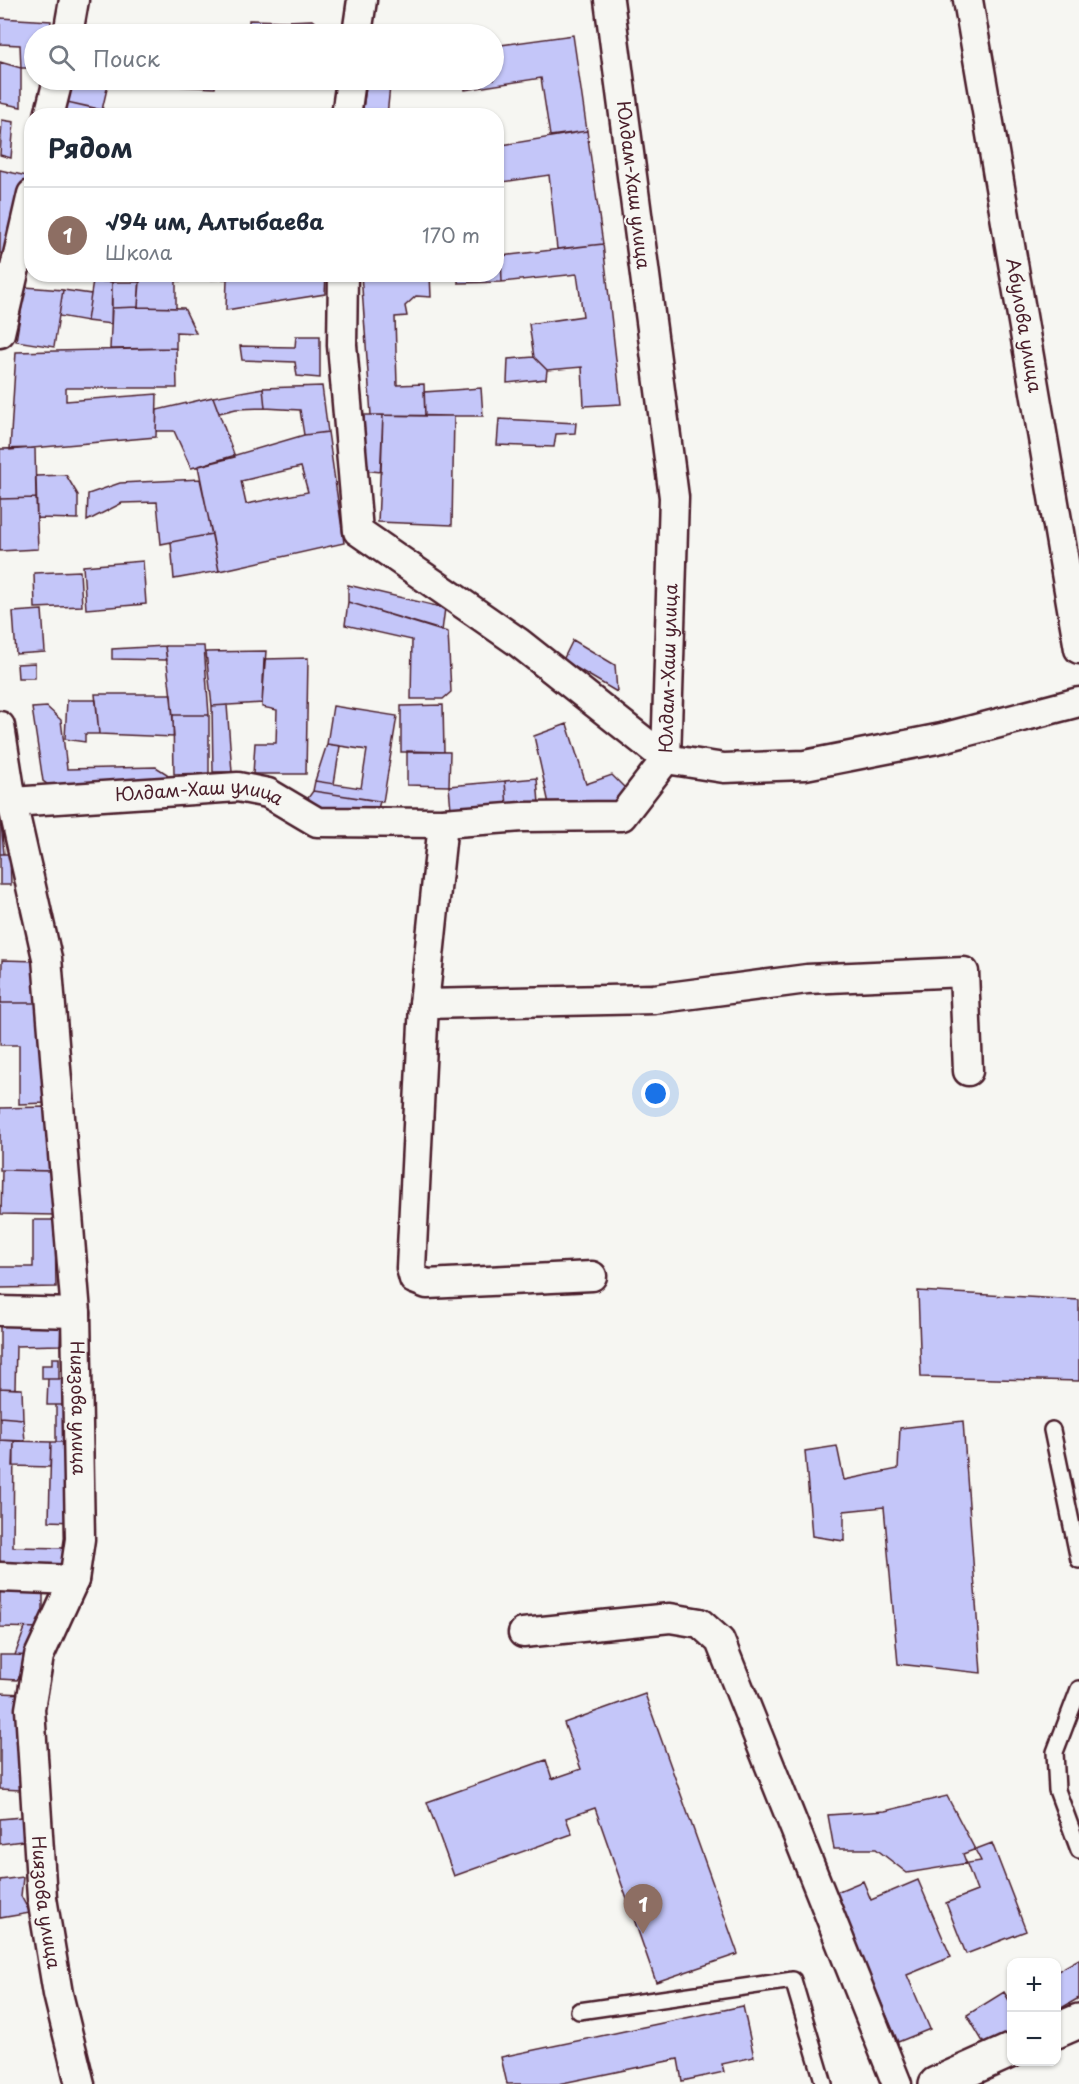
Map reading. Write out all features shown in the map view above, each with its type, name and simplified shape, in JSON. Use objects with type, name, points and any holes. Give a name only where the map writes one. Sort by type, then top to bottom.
[{"type":"street","points":[[70,24],[74,0]]},
{"type":"street","points":[[358,24],[362,0]]},
{"type":"street","name":"Юлдам-Хаш улица","points":[[12,802],[238,787],[268,793],[317,822],[443,823],[522,817],[622,816],[666,759],[674,497],[609,0]]},
{"type":"street","name":"Абулова улица","points":[[968,0],[1079,649]]},
{"type":"street","points":[[51,108],[55,90]]},
{"type":"street","points":[[347,108],[350,90]]},
{"type":"street","points":[[0,333],[24,229]]},
{"type":"street","points":[[343,282],[342,345],[358,531],[518,642],[666,759],[724,768],[804,765],[942,738],[1079,702]]},
{"type":"street","name":"Ниязова улица","points":[[0,726],[12,802],[47,958],[76,1313],[80,1539],[74,1580],[39,1656],[30,1709],[42,1898],[58,1994],[80,2084]]},
{"type":"street","points":[[443,823],[424,1004],[411,1268],[414,1279],[427,1284],[592,1276]]},
{"type":"street","points":[[424,1004],[654,999],[807,979],[964,972],[968,1071]]},
{"type":"street","points":[[0,1311],[76,1313]]},
{"type":"street","points":[[0,1577],[74,1580]]},
{"type":"street","points":[[524,1633],[670,1618],[700,1623],[720,1641],[897,2084]]},
{"type":"street","points":[[1061,2029],[1079,2021]]},
{"type":"street","points":[[946,2082],[1007,2052]]},
{"type":"lane","points":[[1052,1430],[1079,1560]]},
{"type":"lane","points":[[1079,1689],[1055,1752],[1056,1790],[1079,1850]]},
{"type":"lane","points":[[579,2012],[793,1980],[824,2084]]},
{"type":"building","points":[[0,18],[51,21],[51,24],[24,24],[24,68],[21,68],[20,45],[0,44]]},
{"type":"building","points":[[249,20],[287,21],[287,24],[249,24]]},
{"type":"building","points":[[312,20],[317,24],[287,24],[287,21]]},
{"type":"building","points":[[573,35],[587,131],[550,136],[541,78],[504,84],[504,45]]},
{"type":"building","points":[[0,62],[21,68],[21,107],[0,103]]},
{"type":"building","points":[[69,90],[107,90],[102,108],[67,102]]},
{"type":"building","points":[[366,90],[390,90],[388,108],[363,108]]},
{"type":"building","points":[[67,102],[95,108],[66,108]]},
{"type":"building","points":[[2,120],[14,122],[11,158],[0,155]]},
{"type":"building","points":[[587,131],[603,244],[557,249],[549,175],[504,182],[504,145]]},
{"type":"building","points":[[0,170],[24,175],[24,192],[12,254],[0,253]]},
{"type":"building","points":[[603,244],[621,404],[584,406],[582,367],[547,370],[534,357],[529,324],[583,316],[577,274],[504,282],[504,256]]},
{"type":"building","points":[[93,282],[112,282],[111,324],[87,321]]},
{"type":"building","points":[[112,282],[140,282],[138,307],[112,308]]},
{"type":"building","points":[[140,282],[176,282],[176,308],[138,307]]},
{"type":"building","points":[[227,282],[326,282],[325,294],[226,310]]},
{"type":"building","points":[[362,282],[430,282],[431,297],[416,296],[405,306],[407,316],[395,317],[397,385],[424,384],[425,416],[371,415]]},
{"type":"building","points":[[25,287],[63,290],[54,347],[16,341]]},
{"type":"building","points":[[63,290],[91,294],[87,321],[59,316]]},
{"type":"building","points":[[112,308],[184,308],[196,333],[176,332],[176,348],[110,349]]},
{"type":"building","points":[[296,336],[320,336],[320,378],[297,376],[295,362],[242,360],[240,346],[295,347]]},
{"type":"building","points":[[176,348],[177,388],[66,388],[66,401],[157,394],[156,437],[10,450],[16,352]]},
{"type":"building","points":[[534,357],[547,370],[546,379],[507,383],[508,359]]},
{"type":"building","points":[[322,386],[328,432],[304,435],[300,410],[265,408],[263,388]]},
{"type":"building","points":[[263,388],[265,408],[236,409],[219,413],[213,397]]},
{"type":"building","points":[[481,388],[483,416],[425,416],[424,392]]},
{"type":"building","points":[[213,397],[235,457],[191,468],[174,431],[156,431],[157,410]]},
{"type":"building","points":[[364,415],[383,415],[381,472],[362,470]]},
{"type":"building","points":[[383,415],[454,416],[452,525],[378,522]]},
{"type":"building","points":[[499,419],[576,423],[575,433],[556,434],[554,447],[497,445]]},
{"type":"building","points":[[328,432],[344,543],[219,571],[198,466],[304,435]],"holes":[[[301,467],[308,492],[246,504],[241,481]]]},
{"type":"building","points":[[35,448],[36,498],[0,499],[0,449]]},
{"type":"building","points":[[66,475],[78,495],[78,519],[37,518],[36,476]]},
{"type":"building","points":[[200,479],[212,534],[161,544],[157,502],[122,503],[87,521],[88,494],[120,483]]},
{"type":"building","points":[[36,498],[38,549],[0,551],[0,499]]},
{"type":"building","points":[[212,534],[219,571],[174,579],[171,542]]},
{"type":"building","points":[[143,561],[146,604],[86,609],[83,566]]},
{"type":"building","points":[[80,571],[82,606],[35,608],[34,573]]},
{"type":"building","points":[[348,585],[445,608],[442,631],[348,602]]},
{"type":"building","points":[[348,602],[448,632],[451,692],[443,699],[411,699],[412,640],[345,625]]},
{"type":"building","points":[[42,610],[45,652],[16,654],[13,612]]},
{"type":"building","points":[[573,640],[615,665],[617,692],[563,660]]},
{"type":"building","points":[[165,646],[204,646],[209,715],[173,715]]},
{"type":"building","points":[[165,646],[167,660],[112,659],[112,649]]},
{"type":"building","points":[[266,651],[262,703],[212,706],[206,652]]},
{"type":"building","points":[[308,658],[306,774],[253,774],[255,743],[276,743],[277,710],[262,707],[264,659]]},
{"type":"building","points":[[35,663],[35,678],[18,678],[17,664]]},
{"type":"building","points":[[95,694],[171,694],[174,737],[99,734]]},
{"type":"building","points":[[67,700],[96,700],[99,734],[85,734],[85,742],[65,739]]},
{"type":"building","points":[[227,705],[232,772],[213,772],[212,706]]},
{"type":"building","points":[[443,705],[444,752],[401,752],[401,706]]},
{"type":"building","points":[[333,706],[397,716],[383,802],[313,791],[315,781],[361,788],[367,750],[327,744]]},
{"type":"building","points":[[47,707],[61,720],[67,769],[156,767],[167,774],[167,782],[58,792],[43,781],[32,708]]},
{"type":"building","points":[[173,715],[209,715],[209,773],[174,774]]},
{"type":"building","points":[[567,724],[586,784],[612,775],[630,793],[618,806],[549,804],[534,736]]},
{"type":"building","points":[[327,744],[340,746],[334,784],[315,781]]},
{"type":"building","points":[[407,751],[450,752],[449,786],[407,785]]},
{"type":"building","points":[[537,778],[539,804],[507,807],[505,781]]},
{"type":"building","points":[[505,781],[507,807],[451,810],[449,786]]},
{"type":"building","points":[[313,791],[380,801],[375,821],[323,810],[308,798]]},
{"type":"building","points":[[0,811],[4,854],[0,854]]},
{"type":"building","points":[[0,854],[10,854],[11,885],[0,885]]},
{"type":"building","points":[[2,960],[39,961],[38,1003],[1,1003]]},
{"type":"building","points":[[0,1003],[46,1003],[46,1103],[19,1104],[19,1045],[0,1045]]},
{"type":"building","points":[[48,1107],[49,1171],[0,1170],[0,1108]]},
{"type":"building","points":[[2,1170],[57,1171],[56,1215],[1,1214]]},
{"type":"building","points":[[33,1220],[55,1220],[56,1287],[0,1288],[0,1267],[33,1267]]},
{"type":"building","points":[[918,1291],[1079,1300],[1079,1381],[921,1377]]},
{"type":"building","points":[[0,1322],[61,1322],[60,1345],[16,1346],[15,1389],[0,1388]]},
{"type":"building","points":[[52,1358],[59,1358],[59,1379],[42,1379],[42,1365],[52,1365]]},
{"type":"building","points":[[48,1379],[67,1379],[67,1405],[47,1405]]},
{"type":"building","points":[[0,1388],[22,1389],[23,1419],[0,1417]]},
{"type":"building","points":[[56,1405],[67,1405],[67,1442],[56,1442]]},
{"type":"building","points":[[0,1417],[23,1419],[25,1441],[0,1440]]},
{"type":"building","points":[[963,1421],[981,1673],[898,1664],[884,1507],[844,1511],[844,1541],[812,1536],[805,1451],[837,1446],[844,1480],[898,1469],[900,1428]]},
{"type":"building","points":[[0,1440],[14,1441],[13,1547],[66,1548],[64,1571],[0,1567]]},
{"type":"building","points":[[14,1441],[51,1442],[50,1467],[13,1466]]},
{"type":"building","points":[[51,1442],[67,1442],[73,1522],[49,1521]]},
{"type":"building","points":[[0,1585],[43,1588],[43,1628],[0,1627]]},
{"type":"building","points":[[25,1628],[43,1628],[33,1656],[15,1655]]},
{"type":"building","points":[[0,1655],[33,1656],[17,1680],[0,1679]]},
{"type":"building","points":[[0,1693],[24,1694],[21,1790],[0,1789]]},
{"type":"building","points":[[645,1694],[738,1954],[656,1982],[595,1808],[566,1818],[572,1834],[454,1876],[427,1802],[546,1760],[552,1779],[581,1769],[564,1723]]},
{"type":"building","points":[[947,1796],[981,1861],[907,1873],[876,1849],[834,1849],[828,1815],[885,1811]]},
{"type":"building","points":[[33,1816],[30,1840],[0,1844],[0,1819]]},
{"type":"building","points":[[992,1843],[1026,1931],[966,1954],[946,1903],[977,1891],[963,1854]]},
{"type":"building","points":[[23,1877],[21,1896],[30,1913],[0,1918],[0,1880]]},
{"type":"building","points":[[918,1880],[951,1957],[907,1975],[930,2029],[898,2042],[834,1893],[863,1881],[871,1900]]},
{"type":"building","points":[[1079,1959],[1079,1998],[1061,2008],[1061,1969]]},
{"type":"building","points":[[1004,1992],[1007,1997],[1007,2042],[989,2052],[967,2015]]},
{"type":"building","points":[[743,2006],[754,2057],[722,2064],[724,2072],[682,2081],[678,2059],[558,2084],[507,2084],[501,2057]]},
{"type":"place","name":"√94 им, Алтыбаева","points":[[643,1934]]}]
